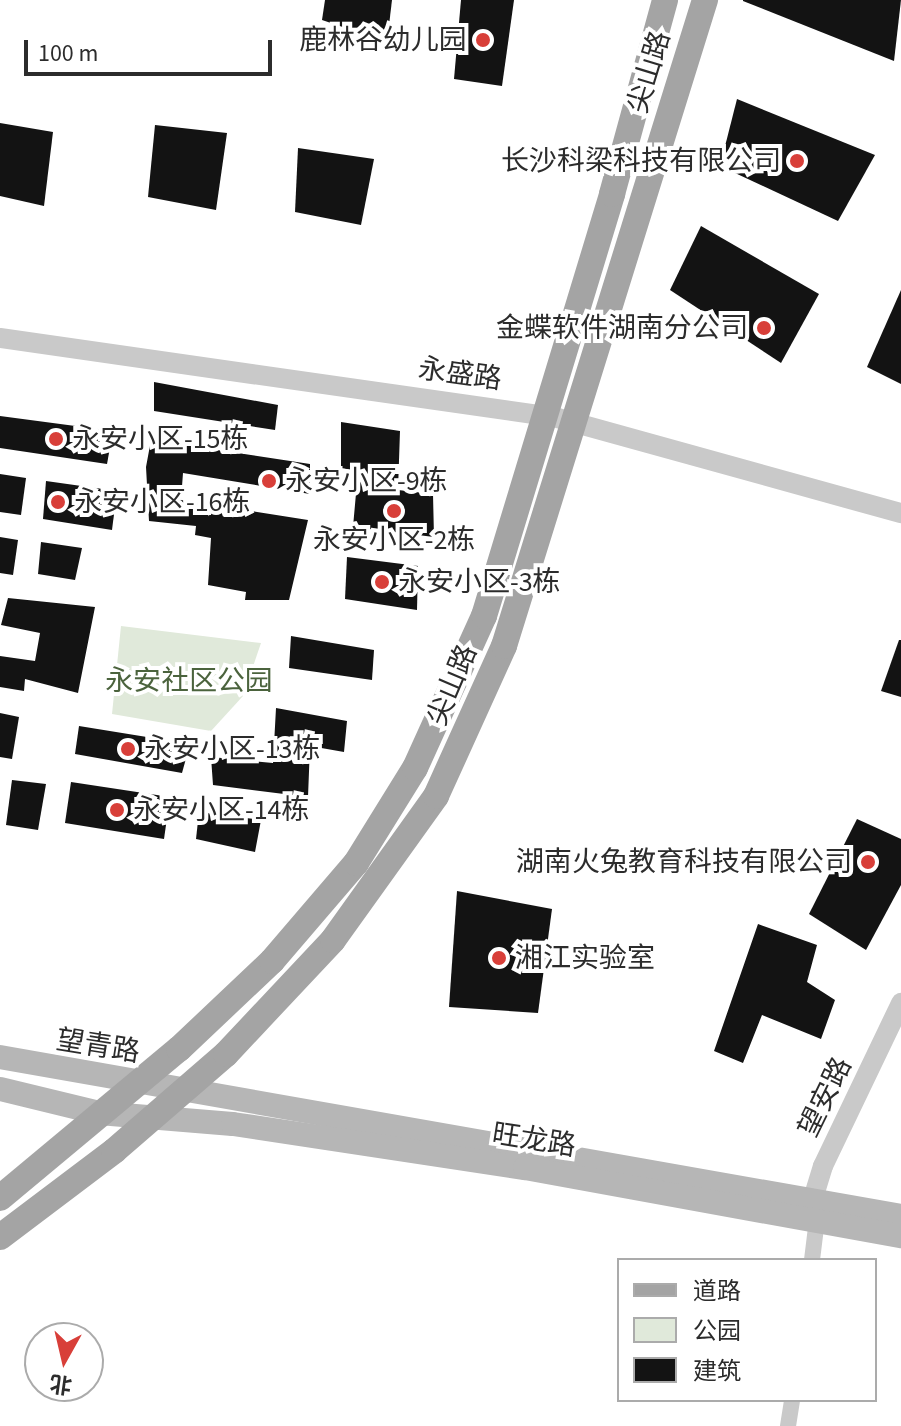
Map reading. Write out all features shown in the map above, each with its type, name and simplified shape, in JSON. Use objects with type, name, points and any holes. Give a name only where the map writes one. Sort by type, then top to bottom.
[{"type":"main road","name":"尖山路","points":[[0,1198],[138,1084],[272,961],[356,863],[394,804],[461,677],[543,420],[665,0]]},
{"type":"main road","name":"尖山路","points":[[0,1237],[186,1090],[333,940],[428,809],[504,646],[705,0]]},
{"type":"main road","name":"望青路","points":[[0,1057],[138,1084],[186,1090]]},
{"type":"main road","points":[[0,1089],[103,1113],[155,1117]]},
{"type":"main road","name":"旺龙路","points":[[186,1090],[814,1210],[901,1236]]},
{"type":"main road","name":"旺龙路","points":[[155,1117],[233,1124],[814,1210],[901,1216]]},
{"type":"street","name":"永盛路","points":[[0,338],[543,420],[901,513]]},
{"type":"street","name":"永盛路","points":[[0,347],[543,420]]},
{"type":"street","name":"永盛路","points":[[573,426],[901,521]]},
{"type":"street","name":"望安路","points":[[814,1210],[901,1003]]},
{"type":"street","name":"望安路","points":[[814,1210],[901,1025]]},
{"type":"street","points":[[812,1258],[814,1210]]},
{"type":"street","points":[[788,1426],[792,1402]]},
{"type":"green space","name":"永安社区公园","points":[[121,626],[261,643],[243,696],[211,731],[112,714]]},
{"type":"building","points":[[325,0],[392,0],[387,42],[322,20]]},
{"type":"building","name":"鹿林谷幼儿园","points":[[461,0],[514,0],[502,86],[454,79]]},
{"type":"building","points":[[743,0],[901,0],[894,61],[743,1]]},
{"type":"building","name":"长沙科梁科技有限公司","points":[[737,99],[875,155],[838,221],[720,166]]},
{"type":"building","points":[[0,123],[53,132],[44,206],[0,196]]},
{"type":"building","points":[[155,125],[227,133],[216,210],[148,197]]},
{"type":"building","points":[[298,148],[374,159],[361,225],[295,212]]},
{"type":"building","name":"金蝶软件湖南分公司","points":[[701,226],[819,294],[781,363],[670,290]]},
{"type":"building","points":[[901,290],[901,384],[867,367]]},
{"type":"building","points":[[154,382],[278,405],[275,430],[154,411]]},
{"type":"building","name":"永安小区-15栋","points":[[0,416],[113,431],[107,464],[0,448]]},
{"type":"building","points":[[341,422],[400,431],[398,490],[433,494],[434,537],[353,527],[358,471],[341,468]]},
{"type":"building","points":[[151,440],[310,464],[310,494],[183,473],[181,500],[308,520],[289,600],[245,600],[246,592],[208,585],[211,538],[195,535],[196,526],[149,521],[146,467]]},
{"type":"building","points":[[0,474],[26,478],[21,515],[0,512]]},
{"type":"building","name":"永安小区-16栋","points":[[46,481],[117,491],[112,530],[43,519]]},
{"type":"building","points":[[0,537],[18,540],[13,575],[0,573]]},
{"type":"building","points":[[41,542],[82,548],[75,580],[38,574]]},
{"type":"building","name":"永安小区-3栋","points":[[347,557],[418,566],[417,610],[345,599]]},
{"type":"building","points":[[8,598],[95,607],[78,693],[25,679],[24,691],[0,687],[0,656],[35,661],[40,633],[1,625]]},
{"type":"building","points":[[291,636],[374,650],[372,680],[289,668]]},
{"type":"building","points":[[901,640],[901,697],[881,691]]},
{"type":"building","points":[[276,708],[347,721],[344,752],[310,746],[308,797],[213,785],[211,757],[273,763]]},
{"type":"building","points":[[0,713],[19,717],[12,759],[0,757]]},
{"type":"building","name":"永安小区-13栋","points":[[79,726],[190,744],[182,773],[75,754]]},
{"type":"building","points":[[12,780],[46,784],[38,830],[6,825]]},
{"type":"building","name":"永安小区-14栋","points":[[71,782],[170,797],[164,839],[65,823]]},
{"type":"building","points":[[199,812],[261,820],[255,852],[196,839]]},
{"type":"building","name":"湖南火兔教育科技有限公司","points":[[857,819],[901,839],[901,885],[866,950],[809,914]]},
{"type":"building","name":"湘江实验室","points":[[457,891],[552,909],[538,1013],[449,1007]]},
{"type":"building","points":[[758,924],[817,945],[807,982],[835,1000],[821,1039],[762,1015],[743,1063],[714,1051]]},
{"type":"place","name":"鹿林谷幼儿园","points":[[483,40]]},
{"type":"place","name":"长沙科梁科技有限公司","points":[[797,161]]},
{"type":"place","name":"金蝶软件湖南分公司","points":[[764,328]]},
{"type":"place","name":"永安小区-15栋","points":[[56,439]]},
{"type":"place","name":"永安小区-9栋","points":[[269,481]]},
{"type":"place","name":"永安小区-16栋","points":[[58,502]]},
{"type":"place","name":"永安小区-2栋","points":[[394,511]]},
{"type":"place","name":"永安小区-3栋","points":[[382,582]]},
{"type":"place","name":"永安小区-13栋","points":[[128,749]]},
{"type":"place","name":"永安小区-14栋","points":[[117,810]]},
{"type":"place","name":"湖南火兔教育科技有限公司","points":[[868,862]]},
{"type":"place","name":"湘江实验室","points":[[499,958]]}]
